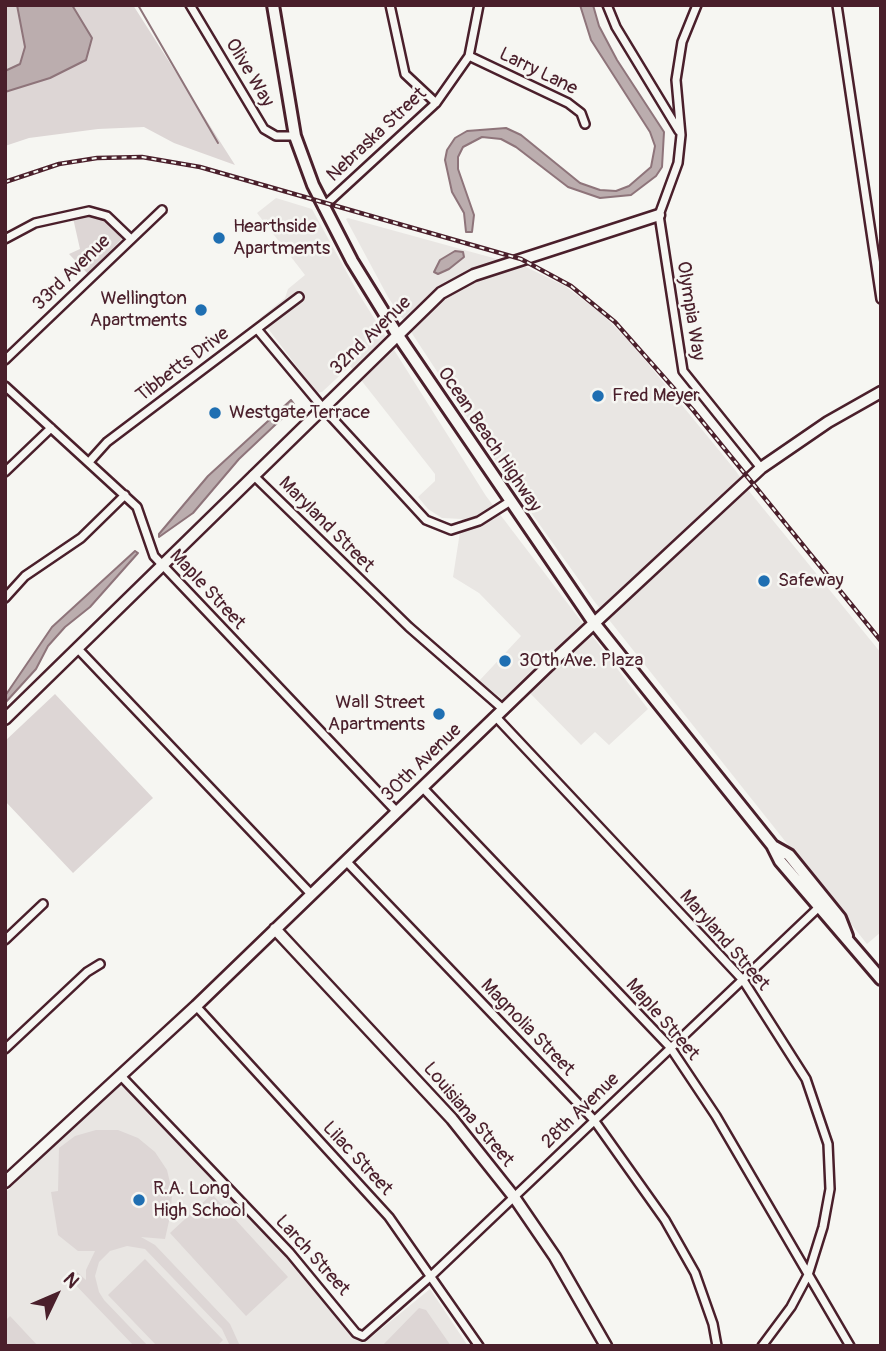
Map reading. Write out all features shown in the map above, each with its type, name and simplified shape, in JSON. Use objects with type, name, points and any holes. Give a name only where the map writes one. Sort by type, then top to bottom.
[{"type":"main road","name":"Ocean Beach Highway","points":[[273,5],[295,136],[322,207],[397,334],[594,623],[772,845],[780,861],[881,979]]},
{"type":"main road","name":"Ocean Beach Highway","points":[[772,845],[789,855],[840,918],[846,936]]},
{"type":"street","name":"Olive Way","points":[[190,5],[264,129],[276,136],[295,136]]},
{"type":"street","points":[[390,5],[405,74],[436,103]]},
{"type":"street","name":"Nebraska Street","points":[[322,207],[436,103],[469,56],[479,5]]},
{"type":"street","points":[[607,5],[616,27],[681,135]]},
{"type":"street","points":[[659,215],[678,163],[681,135],[677,80],[682,42],[697,5]]},
{"type":"street","points":[[837,5],[881,299]]},
{"type":"street","name":"Larry Lane","points":[[469,56],[568,103],[581,113],[585,124]]},
{"type":"street","name":"33rd Avenue","points":[[5,360],[162,210]]},
{"type":"street","points":[[5,239],[35,223],[89,211],[107,216],[131,239]]},
{"type":"street","name":"32nd Avenue","points":[[5,719],[79,650],[253,475],[441,293],[474,275],[659,215]]},
{"type":"street","name":"Olympia Way","points":[[659,215],[683,371],[761,468]]},
{"type":"street","name":"Tibbetts Drive","points":[[89,462],[107,442],[299,297]]},
{"type":"street","points":[[257,329],[323,408],[426,520],[451,530],[479,522],[509,502]]},
{"type":"street","name":"Maple Street","points":[[5,386],[137,507],[150,548],[163,566],[397,812]]},
{"type":"street","name":"30th Avenue","points":[[5,1182],[196,1006],[499,713],[761,468],[828,422],[881,391]]},
{"type":"street","points":[[5,472],[51,428]]},
{"type":"street","name":"Maryland Street","points":[[253,475],[499,713],[743,980],[806,1079],[828,1144],[830,1189],[823,1227],[808,1275],[791,1307],[762,1346]]},
{"type":"street","points":[[5,598],[25,576],[80,538],[125,495]]},
{"type":"street","points":[[79,650],[311,894]]},
{"type":"street","name":"Maple Street","points":[[422,787],[670,1047],[716,1116],[850,1346]]},
{"type":"street","name":"Magnolia Street","points":[[346,861],[594,1121],[665,1220],[695,1273],[713,1324],[717,1346]]},
{"type":"street","points":[[5,940],[43,904]]},
{"type":"street","name":"28th Avenue","points":[[363,1336],[431,1276],[818,908]]},
{"type":"street","name":"Louisiana Street","points":[[275,929],[452,1119],[514,1197],[555,1257],[606,1346]]},
{"type":"street","points":[[5,1035],[8,1046],[87,972],[100,964]]},
{"type":"street","name":"Lilac Street","points":[[196,1006],[389,1217],[479,1346]]},
{"type":"street","name":"Larch Street","points":[[120,1075],[290,1253],[356,1333],[363,1336]]},
{"type":"shaded area","points":[[5,5],[133,5],[235,165],[174,143],[144,127],[98,129],[29,138],[5,146]]},
{"type":"shaded area","points":[[17,5],[72,5],[92,38],[86,60],[50,78],[5,92],[5,71],[20,64],[25,47]]},
{"type":"shaded area","points":[[580,5],[593,5],[599,26],[617,60],[664,132],[662,167],[656,176],[631,195],[600,198],[568,187],[516,147],[501,139],[482,137],[463,147],[458,157],[458,169],[474,215],[472,232],[466,232],[464,213],[452,192],[445,160],[447,150],[455,138],[467,131],[506,128],[521,135],[580,183],[600,190],[616,191],[629,186],[651,167],[655,146],[650,132],[591,40]]},
{"type":"shaded area","points":[[276,198],[312,209],[357,291],[486,496],[648,709],[609,745],[595,732],[581,745],[520,683],[502,699],[479,681],[521,636],[479,593],[453,577],[462,519],[442,518],[428,509],[418,497],[435,481],[435,474],[350,366],[322,392],[317,393],[260,318],[285,298],[288,289],[305,275],[257,213]]},
{"type":"shaded area","points":[[87,215],[107,221],[122,239],[88,274],[69,254],[80,249],[73,218]]},
{"type":"shaded area","points":[[346,219],[526,267],[565,286],[602,314],[631,343],[881,653],[881,932],[867,944],[594,601],[515,490],[388,297]]},
{"type":"shaded area","points":[[455,251],[463,252],[464,257],[449,269],[438,274],[434,272],[440,260]]},
{"type":"shaded area","points":[[291,400],[294,404],[292,409],[239,459],[193,513],[159,537],[208,476]]},
{"type":"shaded area","points":[[135,551],[138,553],[90,607],[65,627],[48,646],[36,669],[5,703],[5,696],[52,627]]},
{"type":"shaded area","points":[[55,694],[153,798],[73,873],[5,801],[5,741]]},
{"type":"shaded area","name":"R.A. Long High School","points":[[122,1081],[306,1278],[355,1339],[364,1343],[430,1289],[468,1346],[5,1346],[5,1193]]},
{"type":"shaded area","points":[[96,1130],[118,1130],[138,1138],[155,1152],[167,1170],[172,1191],[165,1239],[141,1237],[155,1245],[230,1324],[240,1346],[230,1346],[222,1329],[145,1249],[127,1246],[110,1251],[99,1262],[95,1276],[104,1300],[148,1346],[134,1346],[68,1277],[75,1270],[86,1280],[86,1270],[95,1251],[78,1251],[58,1235],[51,1192],[58,1191],[59,1148],[75,1136]]},
{"type":"shaded area","points":[[212,1194],[288,1277],[246,1316],[170,1233]]},
{"type":"shaded area","points":[[145,1259],[223,1340],[217,1346],[157,1346],[108,1295]]},
{"type":"shaded area","points":[[419,1308],[426,1310],[451,1346],[382,1346]]},
{"type":"shaded area","points":[[10,1316],[38,1346],[5,1346],[5,1321]]},
{"type":"waterway","points":[[138,5],[218,143]]},
{"type":"railway","points":[[5,182],[59,164],[97,158],[142,157],[200,167],[521,259],[571,286],[615,322],[693,410],[881,641]]},
{"type":"place","name":"Hearthside Apartments","points":[[219,238]]},
{"type":"place","name":"Wellington Apartments","points":[[201,310]]},
{"type":"place","name":"Fred Meyer","points":[[598,396]]},
{"type":"place","name":"Westgate Terrace","points":[[215,413]]},
{"type":"place","name":"Safeway","points":[[764,581]]},
{"type":"place","name":"30th Ave. Plaza","points":[[505,661]]},
{"type":"place","name":"Wall Street Apartments","points":[[439,714]]},
{"type":"place","name":"R.A. Long High School","points":[[139,1200]]}]
